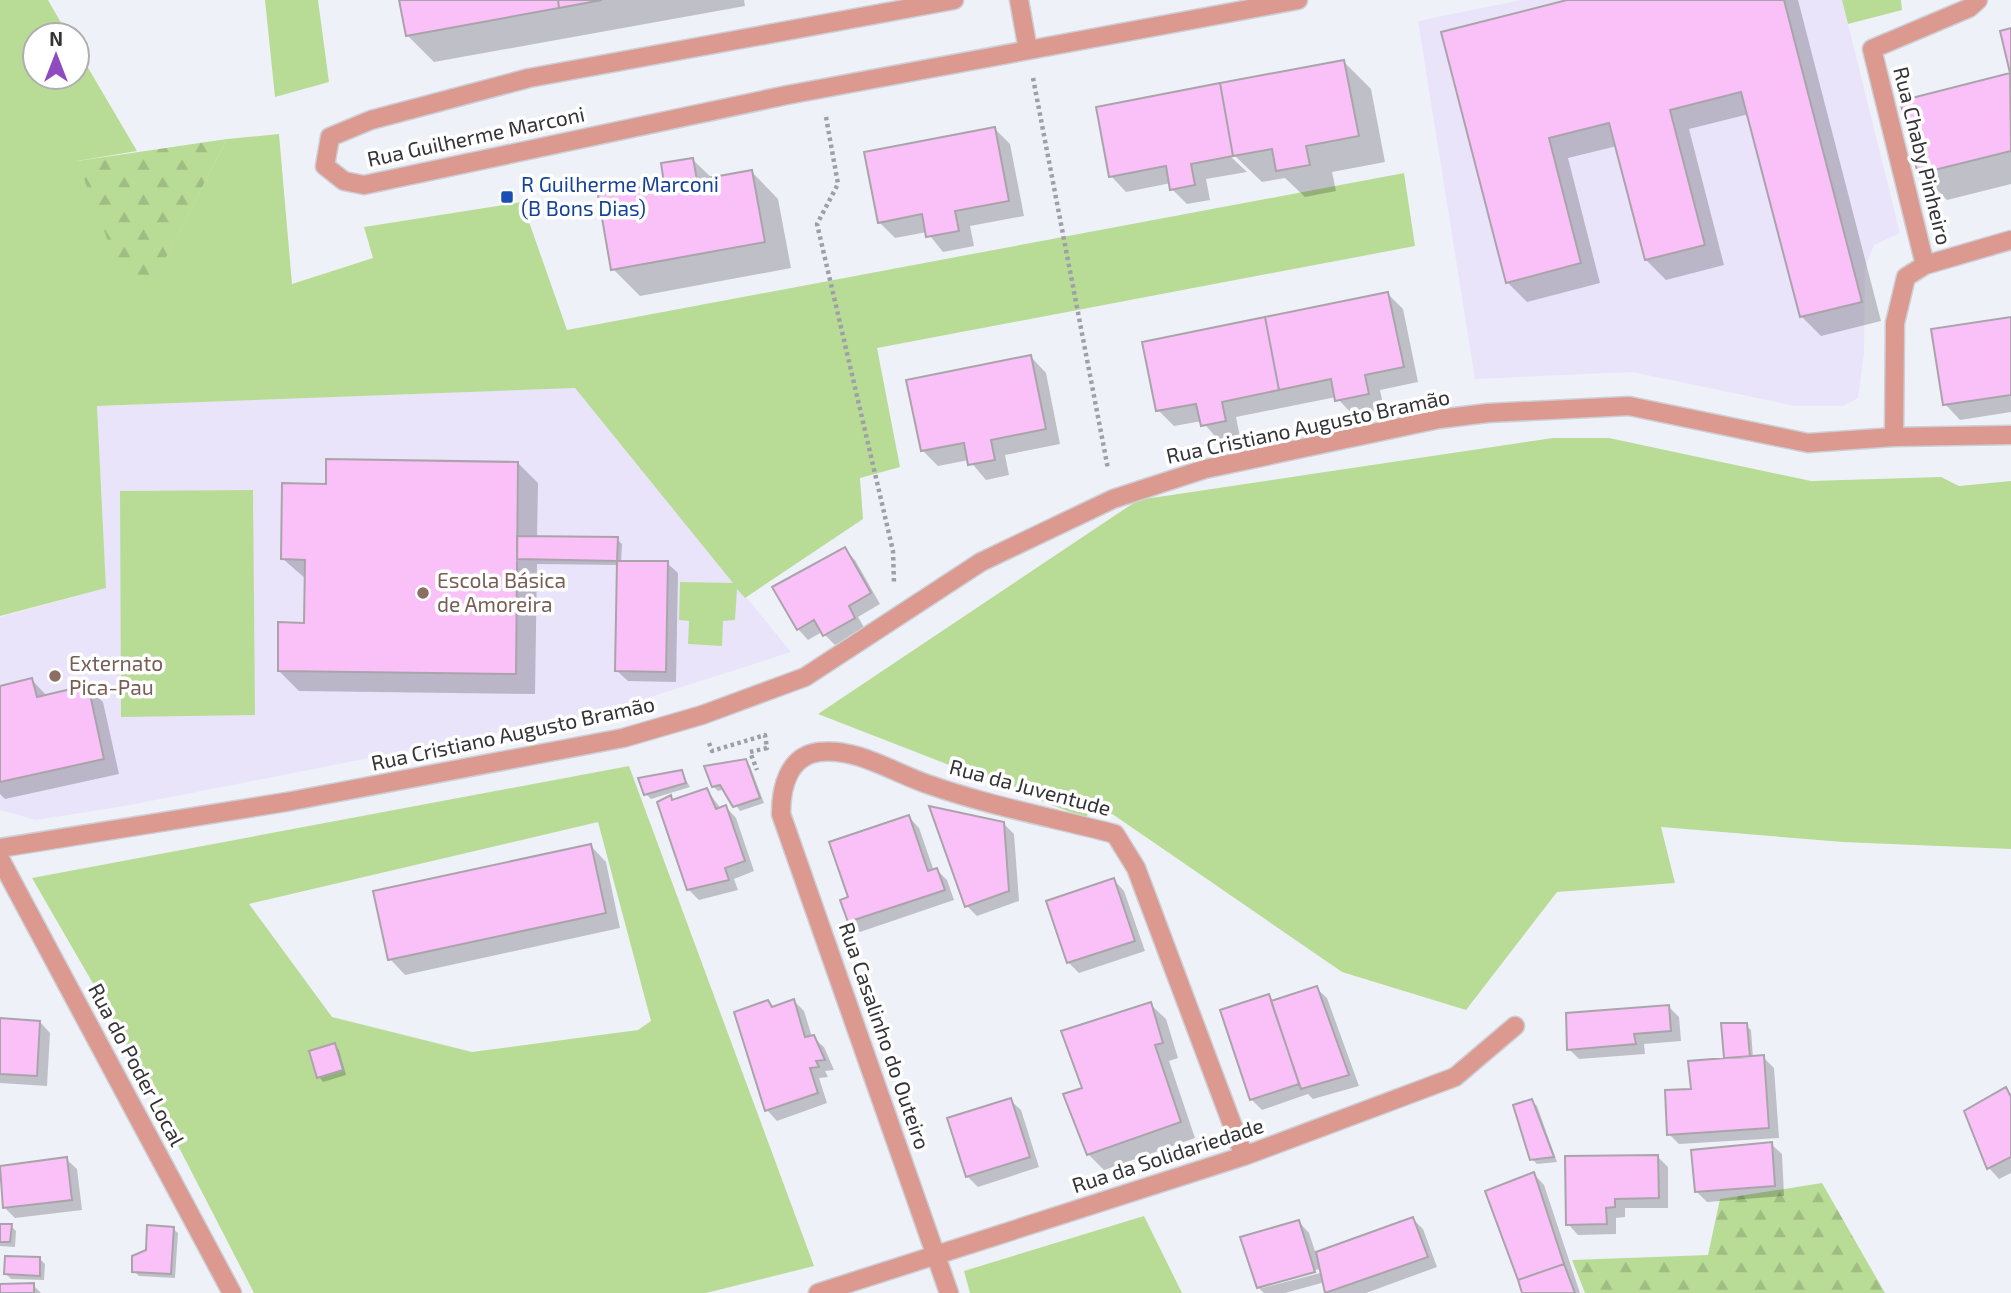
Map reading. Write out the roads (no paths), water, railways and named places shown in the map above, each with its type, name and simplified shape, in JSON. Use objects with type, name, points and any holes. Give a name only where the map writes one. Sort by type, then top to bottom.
[{"type":"street","name":"Rua Guilherme Marconi","points":[[954,0],[529,78],[371,120],[330,137],[325,166],[344,181],[364,185],[820,89],[1298,0]]},
{"type":"street","points":[[1019,0],[1028,50]]},
{"type":"street","name":"Rua Chaby Pinheiro","points":[[1925,265],[1872,49],[1969,8],[1978,0]]},
{"type":"street","points":[[1894,437],[1895,323],[1906,277],[1925,265],[2011,240]]},
{"type":"street","name":"Rua Cristiano Augusto Bramão","points":[[0,848],[286,803],[623,738],[702,715],[806,677],[981,562],[1113,499],[1205,469],[1439,419],[1489,413],[1629,406],[1808,443],[1894,437],[2011,435]]},
{"type":"street","name":"Rua da Juventude","points":[[781,794],[787,776],[798,761],[817,752],[838,752],[930,785],[1115,834],[1136,868],[1244,1156]]},
{"type":"street","name":"Rua Casalinho do Outeiro","points":[[781,794],[781,814],[950,1293]]},
{"type":"street","name":"Rua do Poder Local","points":[[0,859],[232,1293]]},
{"type":"street","name":"Rua da Solidariedade","points":[[818,1293],[1244,1156],[1455,1077],[1515,1026]]},
{"type":"place","name":"R Guilherme Marconi (B Bons Dias)","points":[[507,197]]},
{"type":"place","name":"Escola Básica de Amoreira","points":[[423,593]]},
{"type":"place","name":"Externato Pica-Pau","points":[[55,676]]}]
